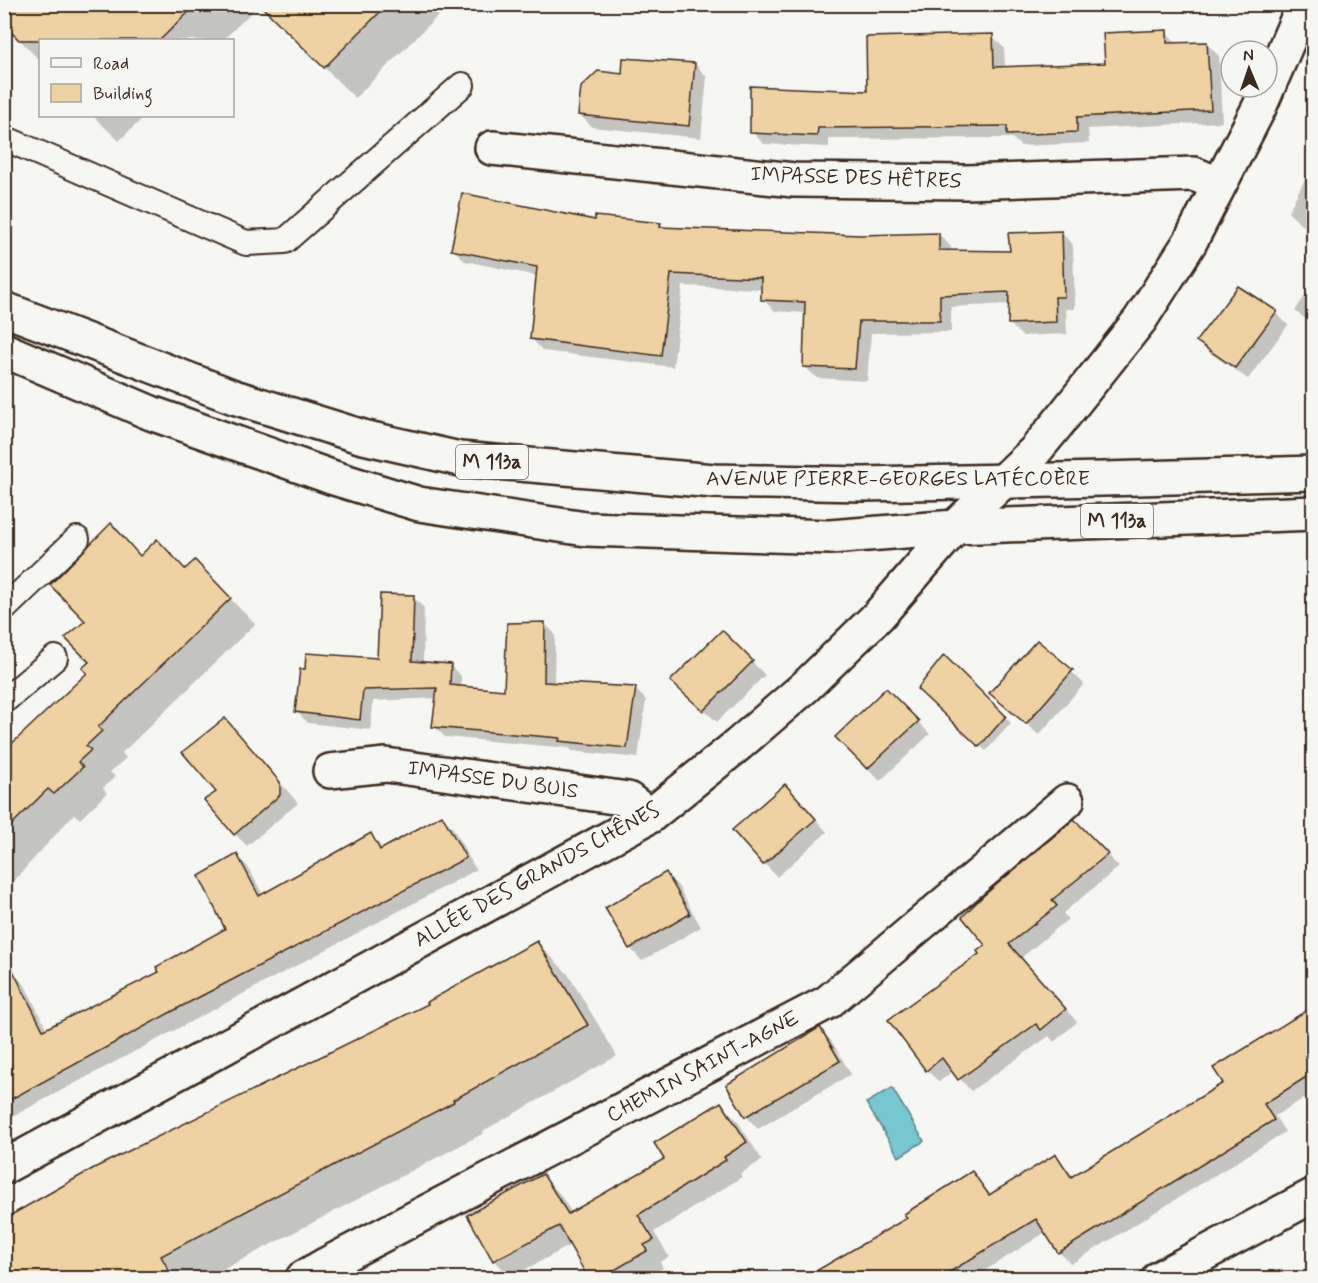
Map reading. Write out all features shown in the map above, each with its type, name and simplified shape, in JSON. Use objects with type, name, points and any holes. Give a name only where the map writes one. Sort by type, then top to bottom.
[{"type":"street","name":"ALLÉE DES GRANDS CHÊNES","points":[[4,1167],[650,816],[806,686],[878,616],[955,527],[1035,451],[1140,320],[1190,242],[1259,108],[1304,4]]},
{"type":"street","name":"IMPASSE DES HÊTRES","points":[[492,148],[794,180],[966,182],[1194,174],[1218,184]]},
{"type":"street","name":"AVENUE PIERRE-GEORGES LATÉCOÈRE","points":[[4,309],[234,397],[363,437],[460,459],[714,481],[862,484],[1308,473]]},
{"type":"street","name":"AVENUE PIERRE-GEORGES LATÉCOÈRE","points":[[4,350],[151,412],[334,478],[419,504],[586,529],[830,537],[955,527],[1314,513]]},
{"type":"street","name":"IMPASSE DU BUIS","points":[[330,771],[386,765],[616,797],[628,799],[650,816]]},
{"type":"street","name":"CHEMIN SAINT-AGNE","points":[[303,1278],[828,1002],[1066,801]]},
{"type":"street","points":[[1159,1278],[1314,1195]]},
{"type":"lane","points":[[4,138],[246,243],[285,242],[462,85]]},
{"type":"lane","points":[[4,609],[77,539]]},
{"type":"lane","points":[[4,701],[55,658]]},
{"type":"water","points":[[892,1088],[924,1141],[899,1157],[866,1103]]},
{"type":"building","points":[[4,4],[197,4],[161,39],[19,40],[4,25]]},
{"type":"building","points":[[259,4],[388,4],[324,68]]},
{"type":"building","points":[[1167,30],[1167,43],[1207,42],[1211,110],[1077,117],[1077,132],[1007,135],[1007,126],[818,128],[817,136],[750,133],[750,86],[867,91],[866,37],[993,34],[994,67],[1105,63],[1103,33]]},
{"type":"building","points":[[623,58],[695,63],[689,126],[578,115],[581,87],[598,71],[622,74]]},
{"type":"building","points":[[462,193],[595,220],[595,216],[661,223],[660,227],[860,235],[939,233],[939,250],[1010,251],[1008,233],[1062,231],[1064,297],[1055,297],[1056,322],[1008,324],[1009,292],[940,295],[940,321],[859,321],[855,369],[803,367],[805,302],[761,300],[761,278],[671,274],[661,356],[530,339],[537,267],[451,250]]},
{"type":"building","points":[[1238,286],[1277,311],[1235,368],[1196,341]]},
{"type":"building","points":[[111,523],[140,556],[157,539],[185,569],[195,560],[231,598],[98,727],[102,731],[86,746],[91,750],[78,762],[83,767],[54,794],[48,789],[4,832],[4,751],[87,673],[82,668],[89,662],[65,638],[85,621],[50,585]]},
{"type":"building","points":[[380,594],[414,595],[412,661],[451,664],[450,685],[504,690],[507,623],[545,622],[544,682],[636,687],[627,748],[559,741],[560,738],[432,727],[437,688],[363,690],[360,720],[295,712],[300,669],[305,669],[306,653],[377,658]]},
{"type":"building","points":[[722,630],[753,661],[703,711],[670,681]]},
{"type":"building","points":[[1037,640],[1073,670],[1026,724],[989,693]]},
{"type":"building","points":[[944,655],[1006,716],[979,747],[917,689]]},
{"type":"building","points":[[886,688],[919,721],[867,769],[835,737]]},
{"type":"building","points":[[225,718],[280,782],[280,795],[234,835],[204,800],[216,792],[182,752]]},
{"type":"building","points":[[785,784],[816,819],[763,865],[732,830]]},
{"type":"building","points":[[442,815],[466,858],[184,1005],[4,1103],[4,953],[43,1030],[159,972],[156,967],[225,929],[199,876],[237,854],[259,896],[371,833],[380,850]]},
{"type":"building","points":[[1074,819],[1108,854],[1052,900],[1057,906],[1009,944],[1066,1009],[1041,1030],[1036,1024],[958,1080],[942,1058],[926,1071],[888,1020],[979,954],[977,951],[985,945],[962,917],[983,896]]},
{"type":"building","points":[[666,872],[690,914],[629,949],[605,908]]},
{"type":"building","points":[[537,941],[588,1025],[453,1100],[454,1102],[161,1256],[173,1278],[4,1278],[4,1219],[94,1168],[428,1004],[427,1002]]},
{"type":"building","points":[[1314,1006],[1314,1072],[1264,1104],[1274,1120],[1058,1253],[1036,1219],[940,1278],[804,1278],[907,1218],[904,1214],[972,1171],[989,1195],[1056,1154],[1071,1177],[1223,1083],[1213,1068]]},
{"type":"building","points":[[820,1027],[840,1061],[745,1117],[726,1085]]},
{"type":"building","points":[[721,1102],[747,1142],[724,1157],[726,1160],[638,1215],[654,1240],[644,1245],[647,1251],[601,1278],[588,1278],[559,1226],[493,1261],[467,1215],[543,1174],[568,1214],[664,1159],[654,1143]]}]
